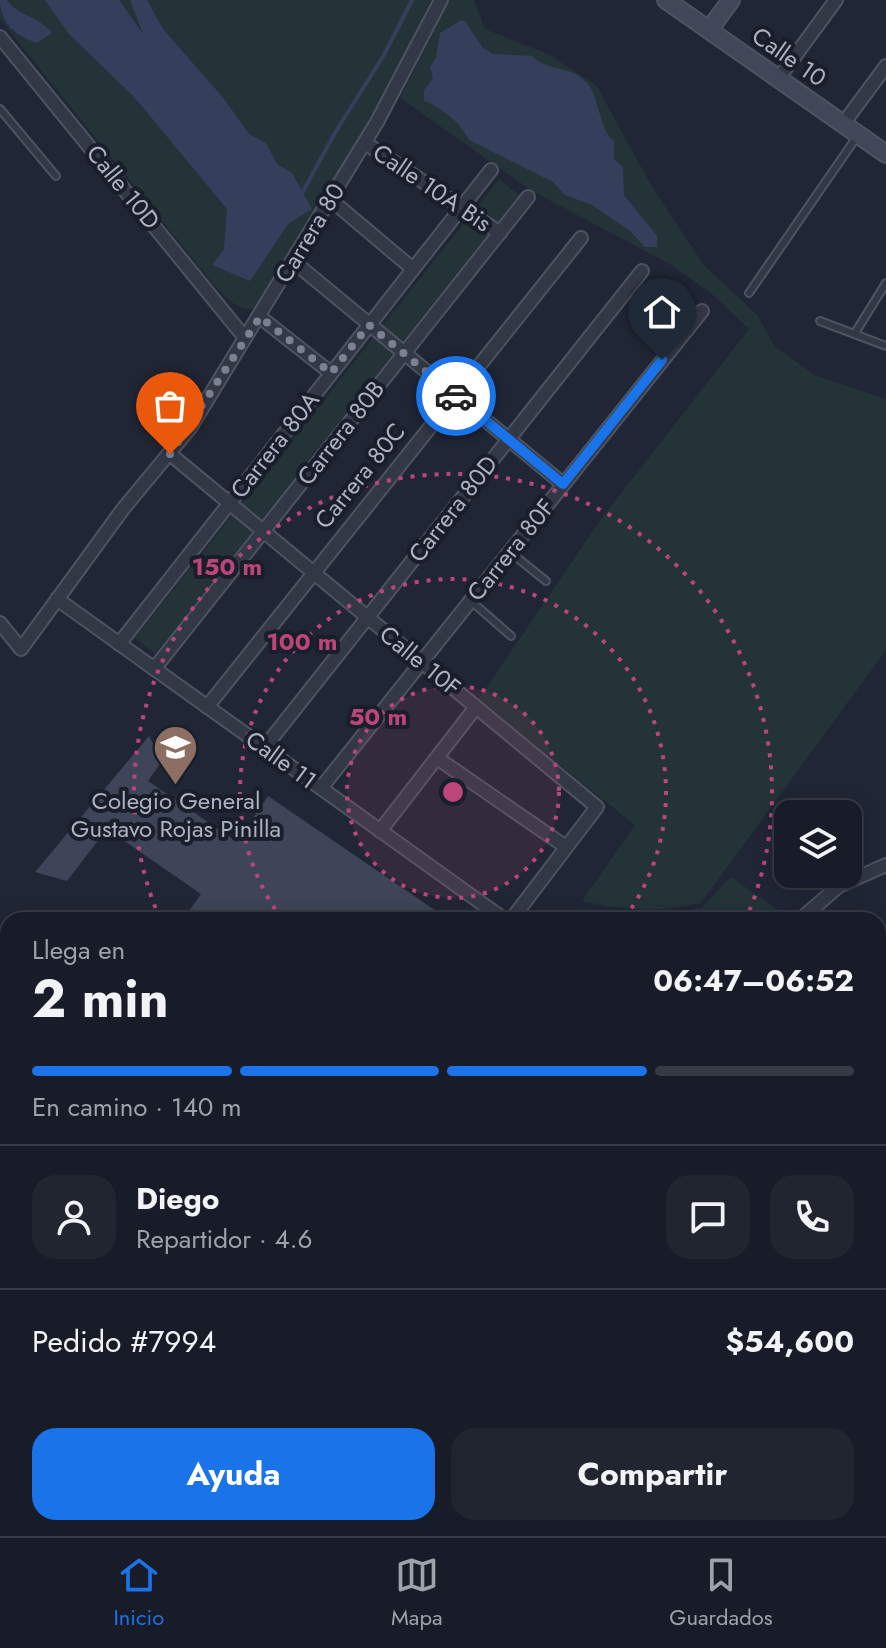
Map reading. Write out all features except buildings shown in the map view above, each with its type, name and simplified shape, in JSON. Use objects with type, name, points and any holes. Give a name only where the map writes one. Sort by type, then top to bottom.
[{"type":"street","name":"Carrera 80","points":[[0,623],[21,649],[123,509],[190,428],[365,143],[441,0]]},
{"type":"street","name":"Calle 10","points":[[666,0],[886,154]]},
{"type":"street","points":[[709,30],[731,0]]},
{"type":"street","points":[[778,79],[836,0]]},
{"type":"street","name":"Calle 10D","points":[[0,37],[245,338]]},
{"type":"street","points":[[843,124],[886,66]]},
{"type":"street","name":"Calle 10A Bis","points":[[365,143],[500,233]]},
{"type":"street","name":"Carrera 80A","points":[[119,644],[491,170]]},
{"type":"street","name":"Carrera 80B","points":[[154,669],[528,197]]},
{"type":"street","points":[[330,199],[413,269]]},
{"type":"street","name":"Carrera 80C","points":[[207,707],[581,238]]},
{"type":"street","points":[[294,262],[563,484]]},
{"type":"street","name":"Carrera 80D","points":[[264,748],[642,271]]},
{"type":"street","name":"Carrera 80F","points":[[321,788],[702,311]]},
{"type":"street","points":[[260,317],[331,373]]},
{"type":"street","name":"Calle 10F","points":[[170,454],[597,807],[566,847]]},
{"type":"street","name":"Calle 11","points":[[57,599],[494,912]]},
{"type":"street","points":[[380,831],[476,707]]},
{"type":"street","points":[[437,758],[566,847],[517,912]]},
{"type":"street","points":[[809,912],[839,886],[886,865]]},
{"type":"lane","points":[[0,109],[56,176]]},
{"type":"lane","points":[[749,293],[858,135]]},
{"type":"lane","points":[[855,333],[886,283]]},
{"type":"lane","points":[[820,321],[886,346]]},
{"type":"lane","points":[[510,552],[546,581]]},
{"type":"lane","points":[[471,601],[511,636]]},
{"type":"shaded area","points":[[0,0],[431,0],[394,77],[263,299],[255,309],[248,309],[232,302],[213,284],[0,19]]},
{"type":"shaded area","points":[[450,0],[474,0],[485,29],[548,54],[596,85],[651,185],[703,264],[758,316],[775,347],[815,375],[886,399],[886,650],[701,903],[642,910],[582,901],[635,825],[478,700],[601,519],[749,329],[712,294],[673,266],[532,191],[400,98]]},
{"type":"shaded area","points":[[499,179],[519,195],[155,654],[135,638]]},
{"type":"shaded area","points":[[731,877],[781,912],[681,912],[701,908]]},
{"type":"shaded area","points":[[577,909],[622,912],[575,912]]},
{"type":"water","points":[[0,0],[7,0],[52,33],[37,43],[23,37],[6,22]]},
{"type":"water","points":[[45,0],[119,0],[143,34],[130,0],[147,0],[163,29],[225,100],[249,134],[266,143],[277,164],[292,173],[312,209],[288,224],[250,281],[212,265],[224,249],[227,209],[135,98],[69,34]]},
{"type":"water","points":[[465,21],[483,48],[493,54],[532,56],[575,74],[588,84],[606,131],[614,141],[614,159],[623,167],[624,195],[657,236],[657,247],[645,247],[630,231],[592,205],[565,195],[553,182],[469,140],[450,116],[424,101],[424,90],[433,78],[430,67],[436,58],[440,33]]},
{"type":"waterway","points":[[301,195],[336,131],[384,55],[412,0]]},
{"type":"way so far","points":[[170,454],[190,428],[260,317],[331,373],[369,325],[456,396]]},
{"type":"place","name":"Colegio General Gustavo Rojas Pinilla","points":[[176,786]]},
{"type":"route","points":[[456,396],[563,484],[662,360]]}]
